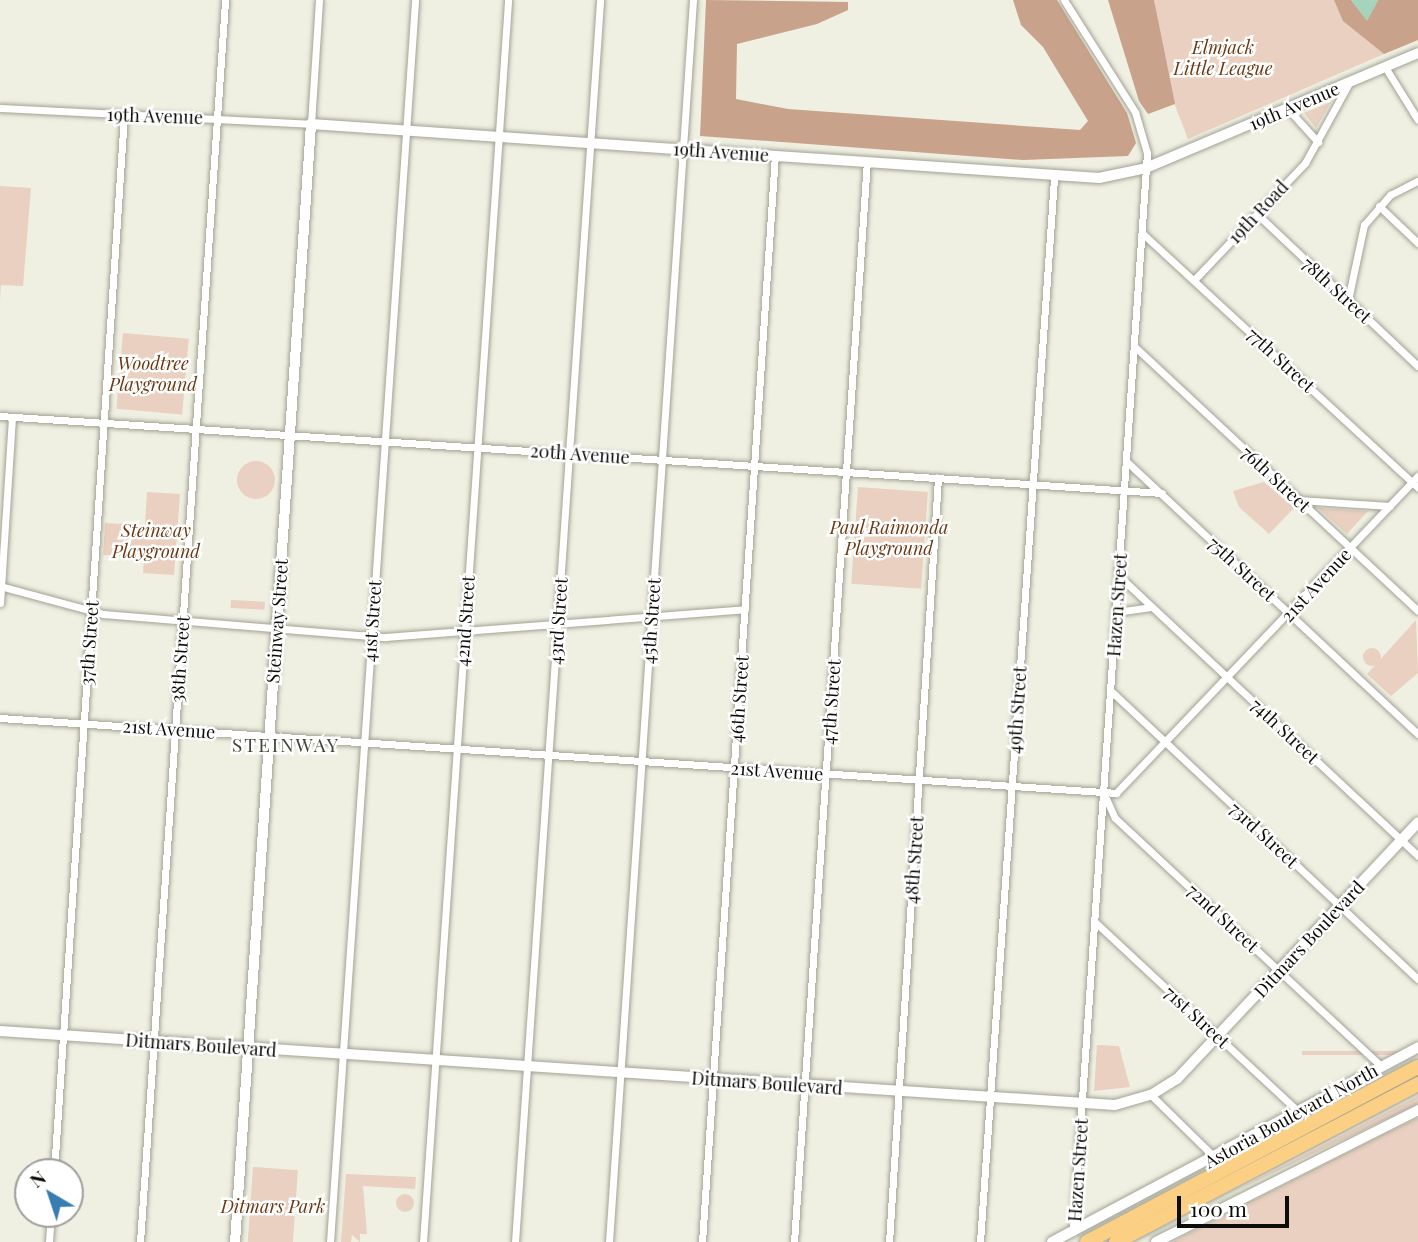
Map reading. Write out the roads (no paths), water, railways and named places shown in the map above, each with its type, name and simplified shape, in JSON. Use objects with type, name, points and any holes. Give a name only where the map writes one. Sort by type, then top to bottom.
[{"type":"highway","points":[[1116,1242],[1390,1098],[1416,1075]]},
{"type":"highway","points":[[1087,1242],[1416,1075]]},
{"type":"street","name":"38th Street","points":[[140,1242],[225,0]]},
{"type":"street","name":"Steinway Street","points":[[235,1242],[319,0]]},
{"type":"street","name":"41st Street","points":[[330,1242],[415,0]]},
{"type":"street","name":"42nd Street","points":[[423,1242],[508,0]]},
{"type":"street","name":"43rd Street","points":[[515,1242],[600,0]]},
{"type":"street","name":"45th Street","points":[[609,1242],[693,0]]},
{"type":"street","name":"Hazen Street","points":[[1064,0],[1135,112],[1146,168],[1073,1231]]},
{"type":"street","name":"19th Avenue","points":[[0,108],[217,118],[499,136],[867,161],[1054,178],[1146,168],[1418,53]]},
{"type":"street","points":[[1385,67],[1418,120]]},
{"type":"street","name":"19th Road","points":[[1195,279],[1257,214],[1318,142],[1350,82]]},
{"type":"street","points":[[1288,109],[1318,142]]},
{"type":"street","name":"37th Street","points":[[55,1158],[124,114]]},
{"type":"street","name":"46th Street","points":[[702,1242],[775,155]]},
{"type":"street","name":"47th Street","points":[[794,1242],[867,161]]},
{"type":"street","name":"49th Street","points":[[980,1242],[1054,178]]},
{"type":"street","points":[[1349,300],[1355,249],[1379,206],[1418,181]]},
{"type":"street","points":[[1379,206],[1418,243]]},
{"type":"street","name":"78th Street","points":[[1257,214],[1418,366]]},
{"type":"street","name":"77th Street","points":[[1142,233],[1195,279],[1415,485]]},
{"type":"street","name":"76th Street","points":[[1134,346],[1418,611]]},
{"type":"street","name":"20th Avenue","points":[[0,416],[1161,494]]},
{"type":"street","points":[[0,603],[12,416]]},
{"type":"street","name":"75th Street","points":[[1126,461],[1418,734]]},
{"type":"street","name":"21st Avenue","points":[[0,718],[1104,794],[1124,790],[1390,506],[1415,485],[1418,476]]},
{"type":"street","name":"48th Street","points":[[888,1242],[938,478]]},
{"type":"street","points":[[1298,500],[1390,506]]},
{"type":"street","name":"74th Street","points":[[1119,576],[1418,856]]},
{"type":"street","points":[[1,586],[91,610],[183,622],[371,636],[464,632],[745,609]]},
{"type":"street","points":[[1116,612],[1151,607]]},
{"type":"street","name":"73rd Street","points":[[1111,691],[1418,979]]},
{"type":"street","name":"72nd Street","points":[[1104,794],[1115,818],[1381,1066]]},
{"type":"street","name":"Ditmars Boulevard","points":[[0,1031],[1083,1105],[1151,1096],[1218,1036],[1418,822]]},
{"type":"street","name":"71st Street","points":[[1095,922],[1299,1112]]},
{"type":"street","name":"Astoria Boulevard North","points":[[1052,1242],[1216,1159],[1418,1047]]},
{"type":"street","points":[[1151,1096],[1216,1159]]},
{"type":"street","points":[[1156,1242],[1418,1110]]},
{"type":"district","name":"STEINWAY","points":[[286,745]]},
{"type":"park label","name":"Elmjack Little League","points":[[1223,58]]},
{"type":"park label","name":"Woodtree Playground","points":[[153,374]]},
{"type":"park label","name":"Paul Raimonda Playground","points":[[889,538]]},
{"type":"park label","name":"Steinway Playground","points":[[156,541]]},
{"type":"park label","name":"Ditmars Park","points":[[273,1206]]}]
